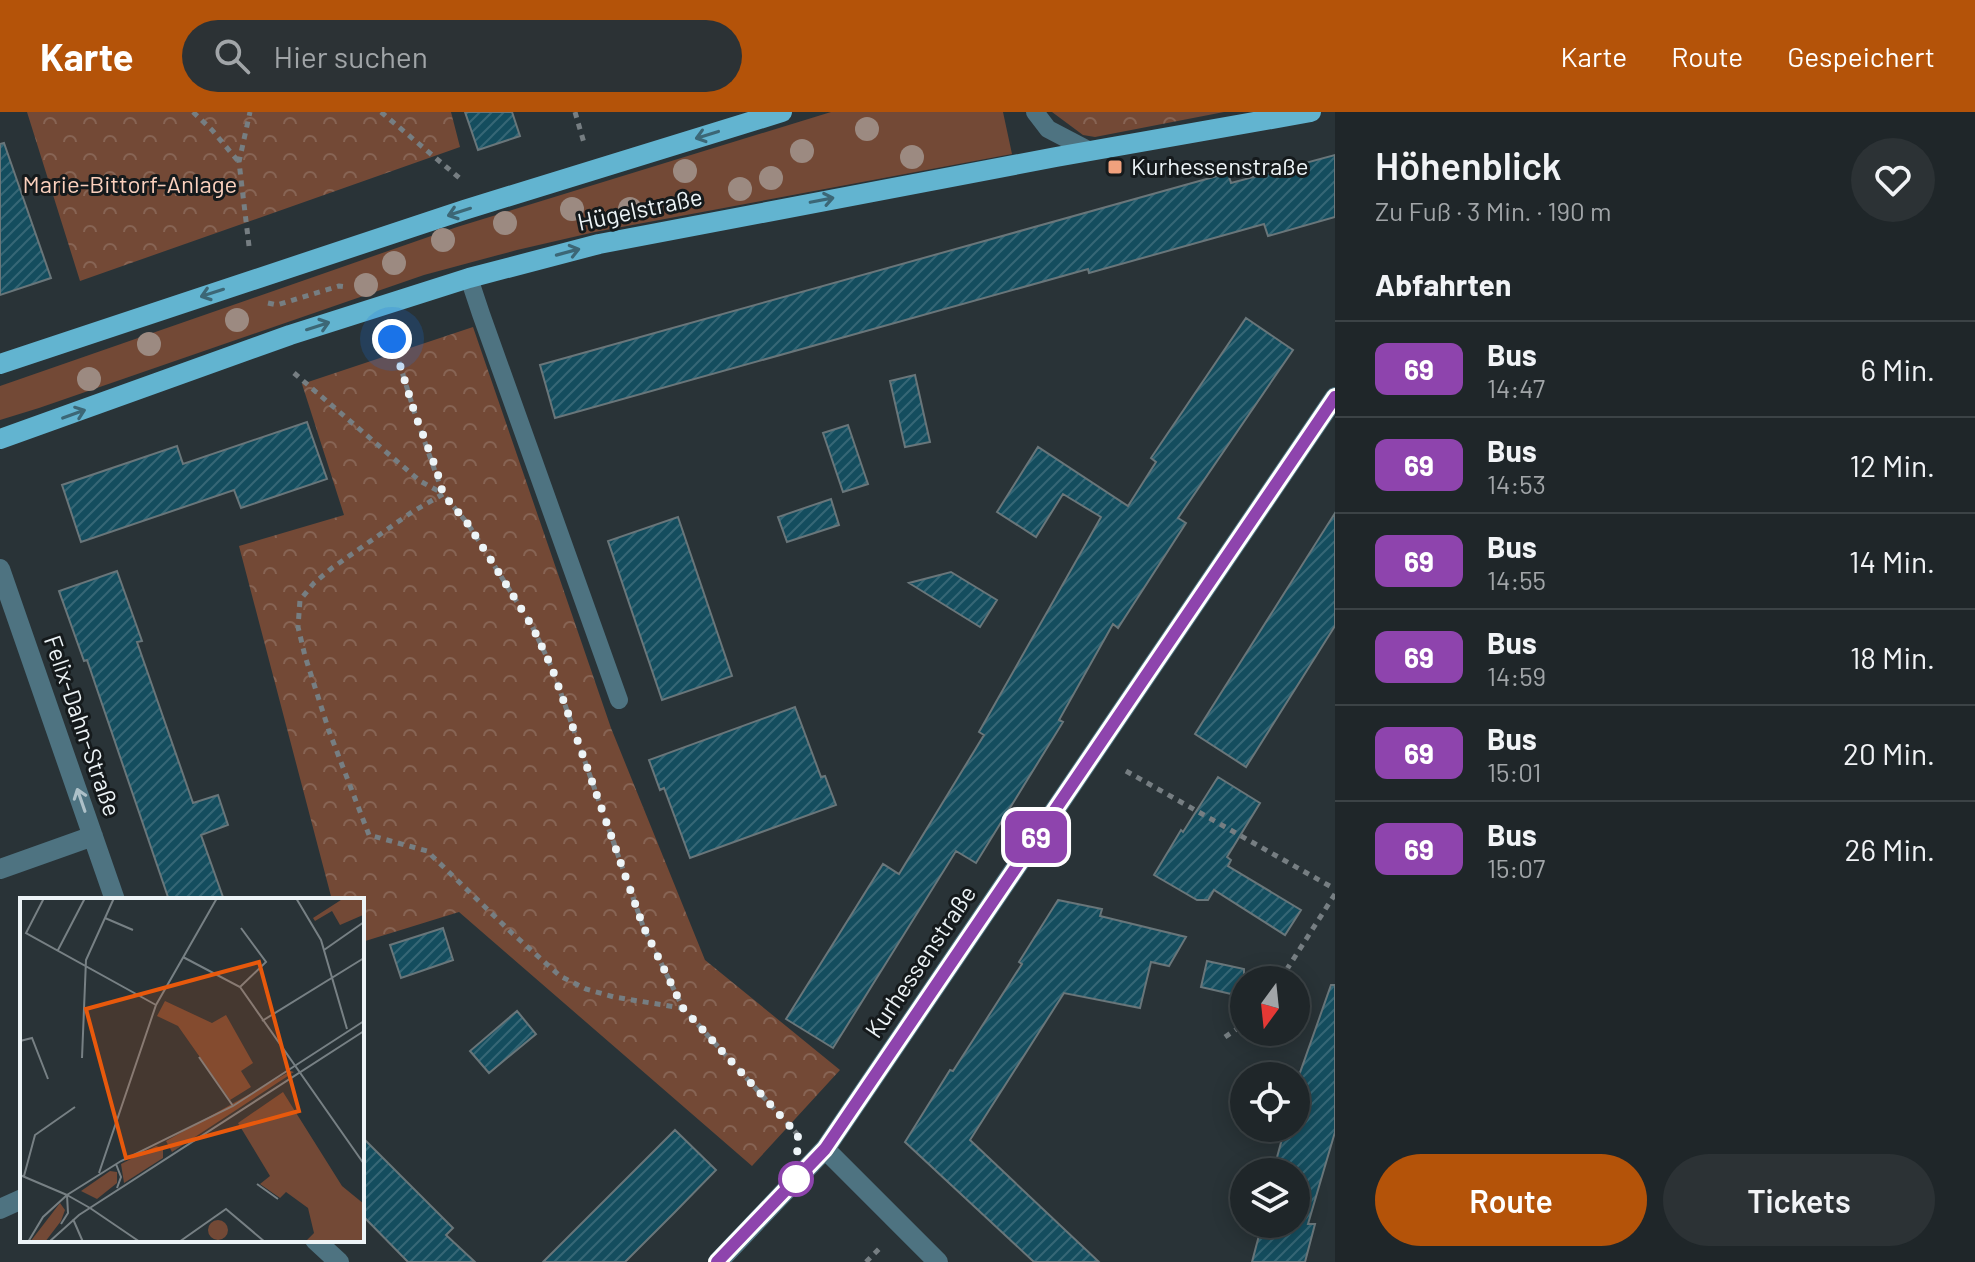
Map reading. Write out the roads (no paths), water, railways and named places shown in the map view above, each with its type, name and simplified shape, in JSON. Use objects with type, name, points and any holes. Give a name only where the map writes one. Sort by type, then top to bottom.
[{"type":"main road","name":"Hügelstraße","points":[[0,364],[464,210],[782,112]]},
{"type":"main road","name":"Hügelstraße","points":[[0,439],[290,335],[469,278],[599,244],[1311,112]]},
{"type":"street","name":"Kurhessenstraße","points":[[718,1262],[825,1149],[1335,397]]},
{"type":"street","name":"Felix-Dahn-Straße","points":[[0,569],[114,898]]},
{"type":"street","points":[[0,869],[93,836]]},
{"type":"street","points":[[825,1149],[938,1262]]},
{"type":"street","points":[[0,1209],[20,1200]]},
{"type":"street","points":[[317,1242],[339,1262]]},
{"type":"lane","points":[[1035,112],[1048,129],[1090,151]]},
{"type":"lane","points":[[469,278],[619,700]]},
{"type":"place","name":"Kurhessenstraße","points":[[1115,167]]},
{"type":"park label","name":"Marie-Bittorf-Anlage","points":[[130,185]]}]
